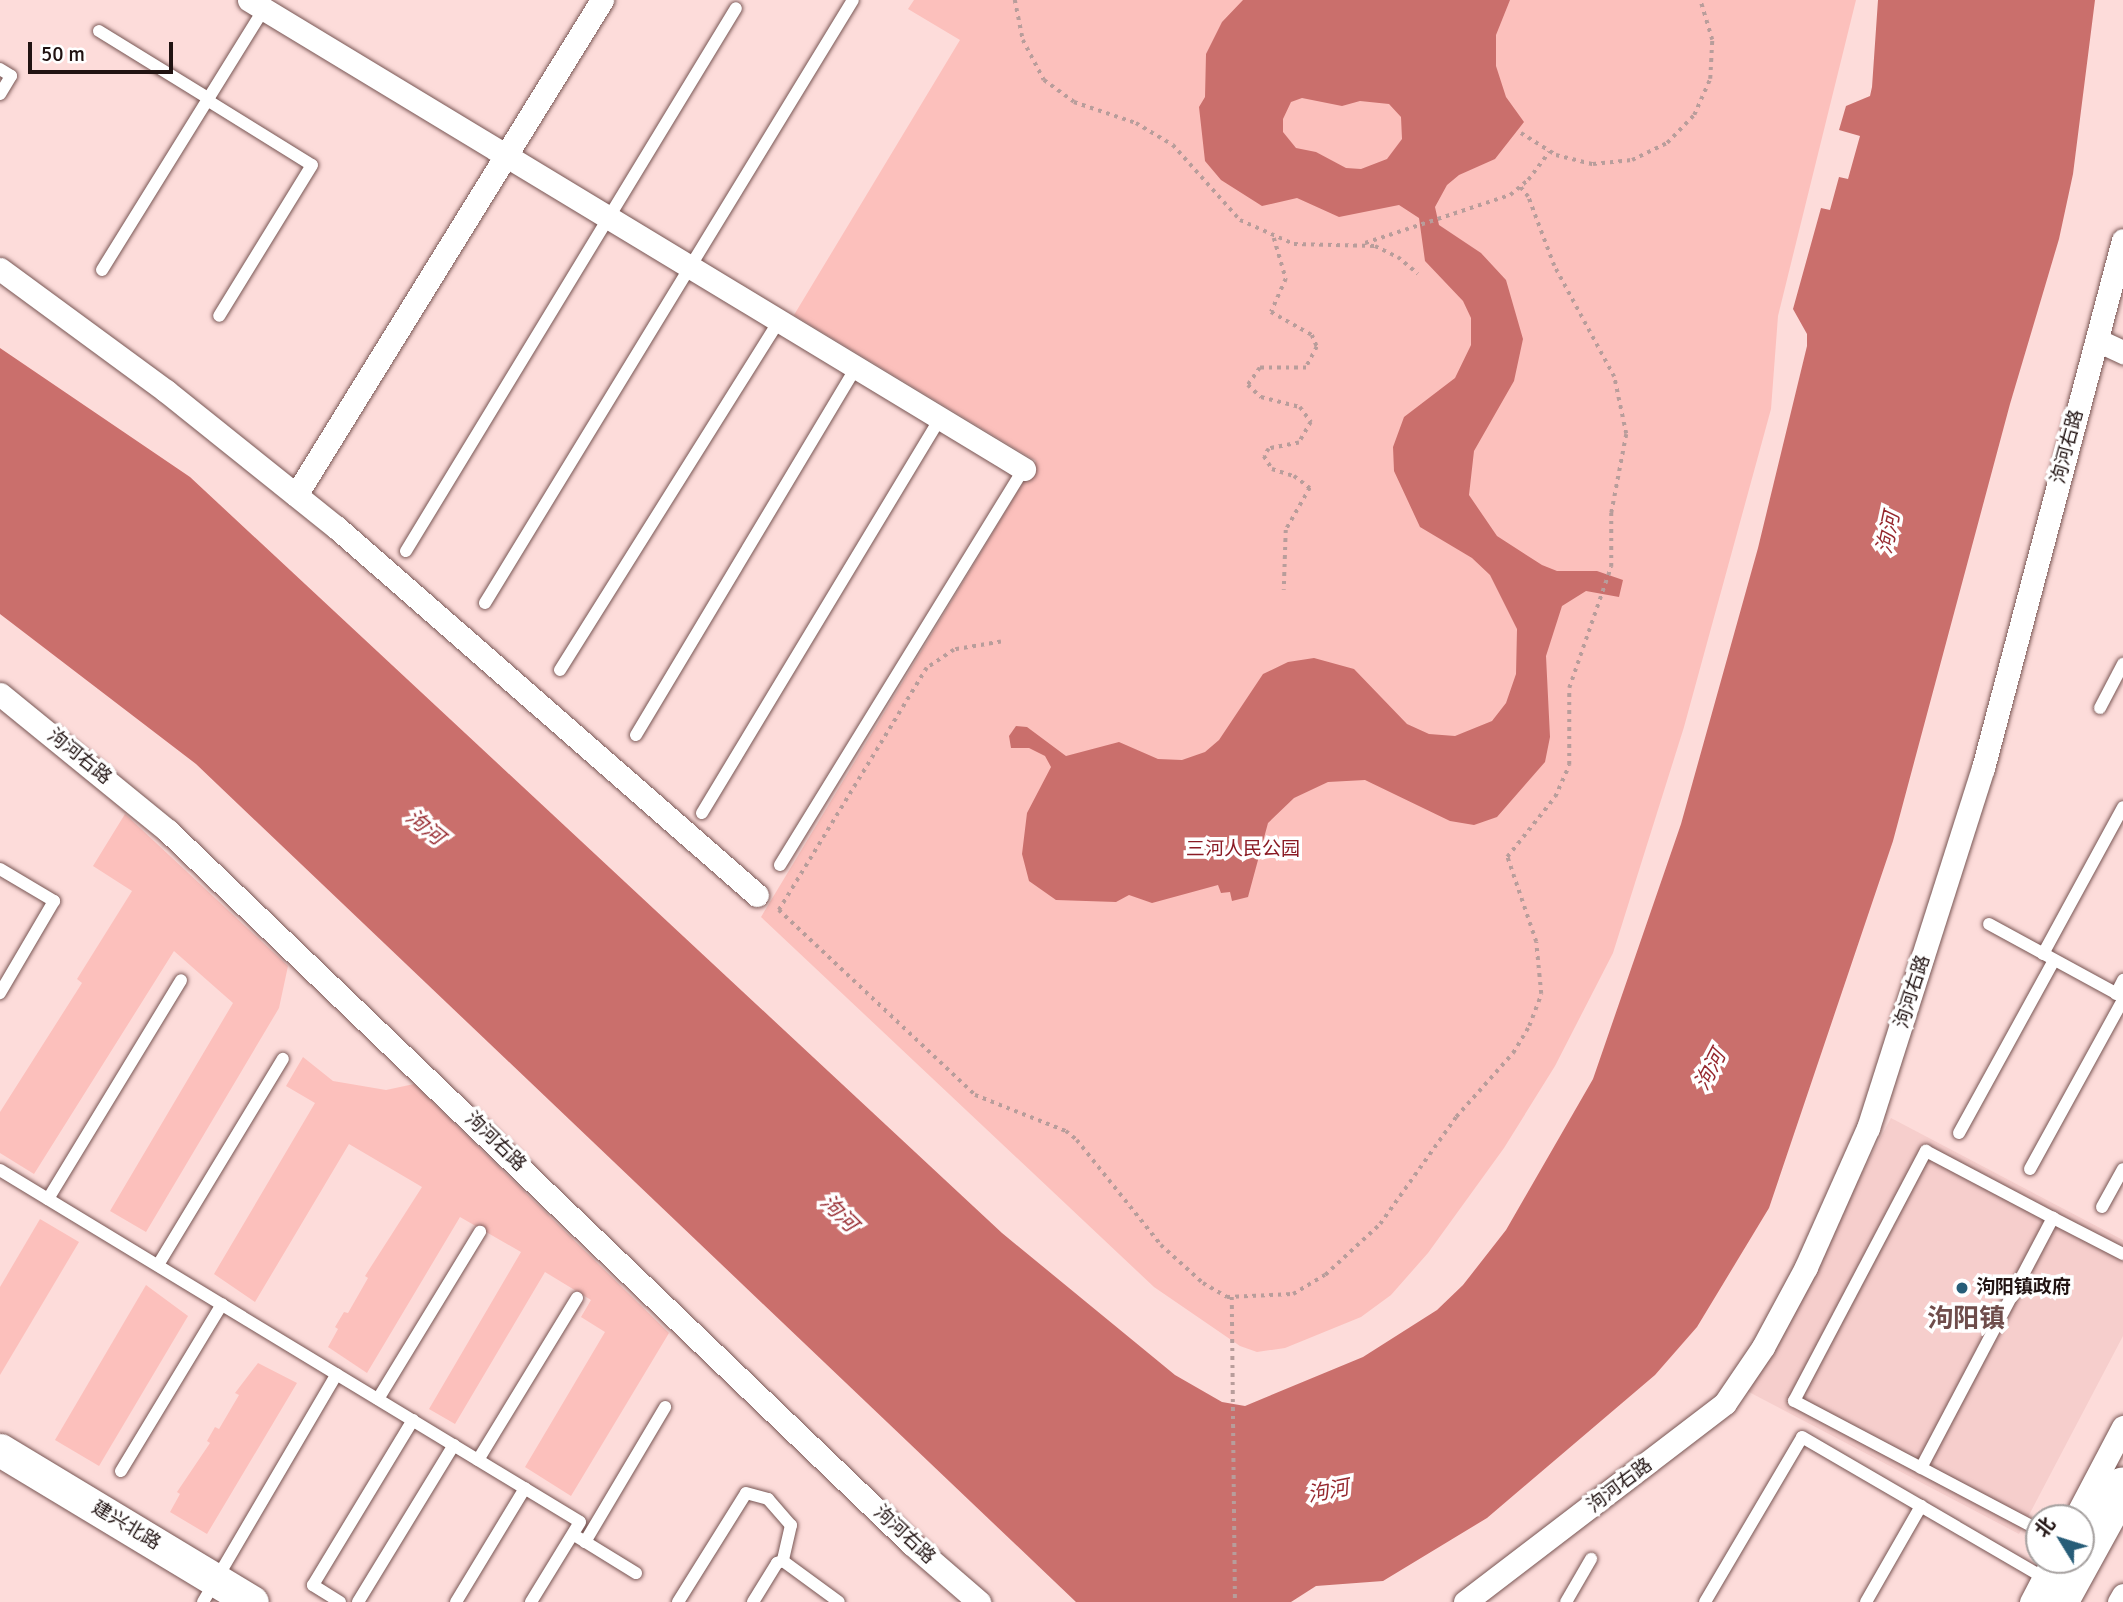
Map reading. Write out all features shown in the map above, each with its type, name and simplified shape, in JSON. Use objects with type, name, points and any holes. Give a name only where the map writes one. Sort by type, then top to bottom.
[{"type":"highway","points":[[2063,1580],[2123,1486]]},
{"type":"highway","points":[[2063,1580],[2123,1535]]},
{"type":"street","points":[[296,495],[602,0]]},
{"type":"street","points":[[256,4],[1024,469]]},
{"type":"street","name":"泃河右路","points":[[1465,1602],[1725,1403],[1763,1347],[1806,1267],[1853,1169],[1925,955],[1983,768],[2123,240]]},
{"type":"street","points":[[0,269],[136,368],[296,495],[757,895]]},
{"type":"street","points":[[2097,340],[2123,352]]},
{"type":"street","name":"泃河右路","points":[[0,694],[168,831],[912,1544],[979,1602]]},
{"type":"street","points":[[2082,1504],[2123,1427]]},
{"type":"street","name":"建兴北路","points":[[0,1450],[209,1591],[252,1602]]},
{"type":"street","points":[[2119,1602],[2123,1595]]},
{"type":"lane","points":[[485,603],[853,1]]},
{"type":"lane","points":[[102,270],[208,99],[256,4]]},
{"type":"lane","points":[[406,551],[736,8]]},
{"type":"lane","points":[[100,31],[312,164],[219,316]]},
{"type":"lane","points":[[0,69],[11,76],[0,94]]},
{"type":"lane","points":[[560,670],[779,321]]},
{"type":"lane","points":[[636,734],[856,368]]},
{"type":"lane","points":[[702,813],[940,419]]},
{"type":"lane","points":[[780,865],[1024,469]]},
{"type":"lane","points":[[2100,708],[2123,664]]},
{"type":"lane","points":[[1959,1133],[2123,807]]},
{"type":"lane","points":[[0,869],[54,901],[0,993]]},
{"type":"lane","points":[[1989,924],[2121,997]]},
{"type":"lane","points":[[48,1199],[181,980]]},
{"type":"lane","points":[[2030,1169],[2121,997],[2123,980]]},
{"type":"lane","points":[[158,1265],[283,1059]]},
{"type":"lane","points":[[2025,1523],[1794,1401],[1926,1151],[2123,1254]]},
{"type":"lane","points":[[2102,1207],[2123,1168]]},
{"type":"lane","points":[[1,1172],[580,1522],[531,1602]]},
{"type":"lane","points":[[1921,1468],[2053,1218]]},
{"type":"lane","points":[[378,1399],[480,1232]]},
{"type":"lane","points":[[478,1460],[577,1298]]},
{"type":"lane","points":[[121,1471],[222,1304]]},
{"type":"lane","points":[[209,1591],[337,1374]]},
{"type":"lane","points":[[585,1542],[665,1407]]},
{"type":"lane","points":[[340,1602],[313,1585],[413,1420]]},
{"type":"lane","points":[[1705,1602],[1802,1437],[1921,1506],[2063,1580]]},
{"type":"lane","points":[[358,1602],[454,1445]]},
{"type":"lane","points":[[456,1602],[525,1488]]},
{"type":"lane","points":[[678,1602],[746,1493],[768,1499],[792,1525],[783,1561]]},
{"type":"lane","points":[[1867,1602],[1921,1506]]},
{"type":"lane","points":[[572,1534],[636,1573]]},
{"type":"lane","points":[[1566,1602],[1591,1559]]},
{"type":"lane","points":[[753,1602],[777,1563],[783,1561]]},
{"type":"lane","points":[[783,1561],[839,1602]]},
{"type":"path","points":[[1015,0],[1023,40],[1053,88],[1074,102],[1156,133],[1188,158],[1225,207],[1275,238],[1313,246],[1363,243],[1403,233],[1520,187],[1549,152]]},
{"type":"path","points":[[1521,133],[1549,152],[1574,162],[1613,164],[1650,153],[1682,130],[1703,97],[1713,60],[1709,21],[1700,0]]},
{"type":"path","points":[[1001,642],[954,650],[928,668],[779,910],[975,1095],[1077,1140],[1178,1264],[1232,1297],[1293,1294],[1362,1244],[1456,1117],[1513,1053],[1538,1007],[1541,980],[1536,942],[1507,857],[1555,797],[1569,765],[1569,688],[1611,567],[1611,513],[1626,434],[1614,377],[1554,266],[1520,187]]},
{"type":"path","points":[[1275,238],[1286,279],[1271,312],[1312,335],[1317,347],[1306,368],[1260,368],[1248,385],[1261,397],[1300,407],[1311,422],[1299,443],[1269,449],[1264,456],[1272,469],[1294,476],[1310,488],[1286,530],[1284,590]]},
{"type":"path","points":[[1363,243],[1398,257],[1418,274]]},
{"type":"path","points":[[1232,1297],[1236,1602]]},
{"type":"shaded area","name":"泃阳镇政府","points":[[1891,1118],[2123,1240],[2123,1336],[2035,1504],[2025,1504],[2025,1523],[2019,1534],[1747,1391]]},
{"type":"green space","name":"三河人民公园","points":[[914,0],[1856,0],[1778,316],[1771,409],[1684,727],[1613,953],[1555,1066],[1504,1148],[1428,1253],[1391,1295],[1361,1317],[1285,1348],[1257,1352],[1240,1346],[1154,1287],[761,917],[1036,461],[794,315],[960,40],[908,9]]},
{"type":"green space","points":[[125,814],[288,966],[279,1008],[146,1232],[110,1211],[233,1003],[174,951],[34,1174],[0,1153],[0,1112],[82,983],[77,979],[132,891],[93,866]]},
{"type":"green space","points":[[303,1057],[333,1081],[386,1090],[414,1084],[669,1333],[571,1496],[525,1467],[605,1332],[581,1317],[591,1300],[545,1272],[455,1424],[429,1409],[521,1252],[460,1217],[367,1373],[328,1347],[338,1329],[335,1327],[344,1312],[348,1313],[368,1278],[365,1276],[422,1187],[349,1144],[255,1302],[214,1274],[315,1103],[286,1086]]},
{"type":"green space","points":[[40,1219],[79,1242],[0,1375],[0,1287]]},
{"type":"green space","points":[[146,1285],[188,1316],[99,1466],[55,1440]]},
{"type":"green space","points":[[258,1363],[297,1383],[207,1534],[170,1512],[180,1494],[177,1492],[210,1443],[207,1441],[215,1427],[219,1429],[239,1395],[235,1393]]},
{"type":"water","points":[[1243,0],[1510,0],[1496,35],[1496,66],[1506,97],[1524,122],[1495,159],[1459,175],[1447,185],[1435,207],[1439,225],[1481,253],[1506,280],[1523,339],[1514,381],[1474,451],[1469,495],[1497,536],[1542,565],[1557,571],[1597,571],[1623,580],[1619,597],[1586,591],[1562,606],[1546,656],[1550,737],[1545,762],[1497,817],[1474,825],[1450,821],[1365,780],[1328,782],[1294,798],[1268,823],[1248,897],[1232,901],[1230,892],[1221,893],[1218,885],[1152,903],[1129,895],[1116,902],[1056,900],[1029,881],[1022,854],[1027,813],[1051,767],[1045,756],[1029,748],[1011,748],[1009,736],[1016,726],[1027,727],[1066,756],[1119,742],[1158,759],[1182,760],[1205,752],[1219,740],[1263,674],[1288,662],[1314,658],[1354,669],[1407,724],[1429,734],[1455,736],[1492,721],[1506,703],[1516,674],[1517,629],[1490,575],[1472,558],[1420,527],[1394,471],[1393,447],[1404,417],[1455,378],[1471,345],[1471,318],[1463,301],[1425,261],[1419,218],[1399,205],[1339,217],[1297,198],[1262,206],[1221,180],[1205,161],[1199,107],[1205,97],[1206,54],[1222,22]],"holes":[[[1302,98],[1342,106],[1360,101],[1389,104],[1401,117],[1402,139],[1387,159],[1361,169],[1346,168],[1316,152],[1296,148],[1283,132],[1283,119],[1291,102]]]},
{"type":"water","name":"泃河","points":[[1878,0],[2095,0],[2073,174],[2059,239],[2010,404],[1893,841],[1769,1208],[1697,1327],[1655,1375],[1487,1518],[1383,1581],[1316,1586],[1291,1602],[1076,1602],[196,764],[0,614],[0,348],[190,477],[1002,1233],[1175,1375],[1222,1402],[1245,1406],[1363,1357],[1437,1310],[1463,1285],[1506,1230],[1593,1079],[1681,824],[1758,548],[1807,346],[1807,334],[1793,309],[1821,208],[1830,210],[1839,177],[1848,179],[1860,136],[1839,130],[1846,106],[1870,96]]},
{"type":"place","name":"泃阳镇政府","points":[[1962,1288]]},
{"type":"district","name":"泃阳镇","points":[[1966,1320]]}]
